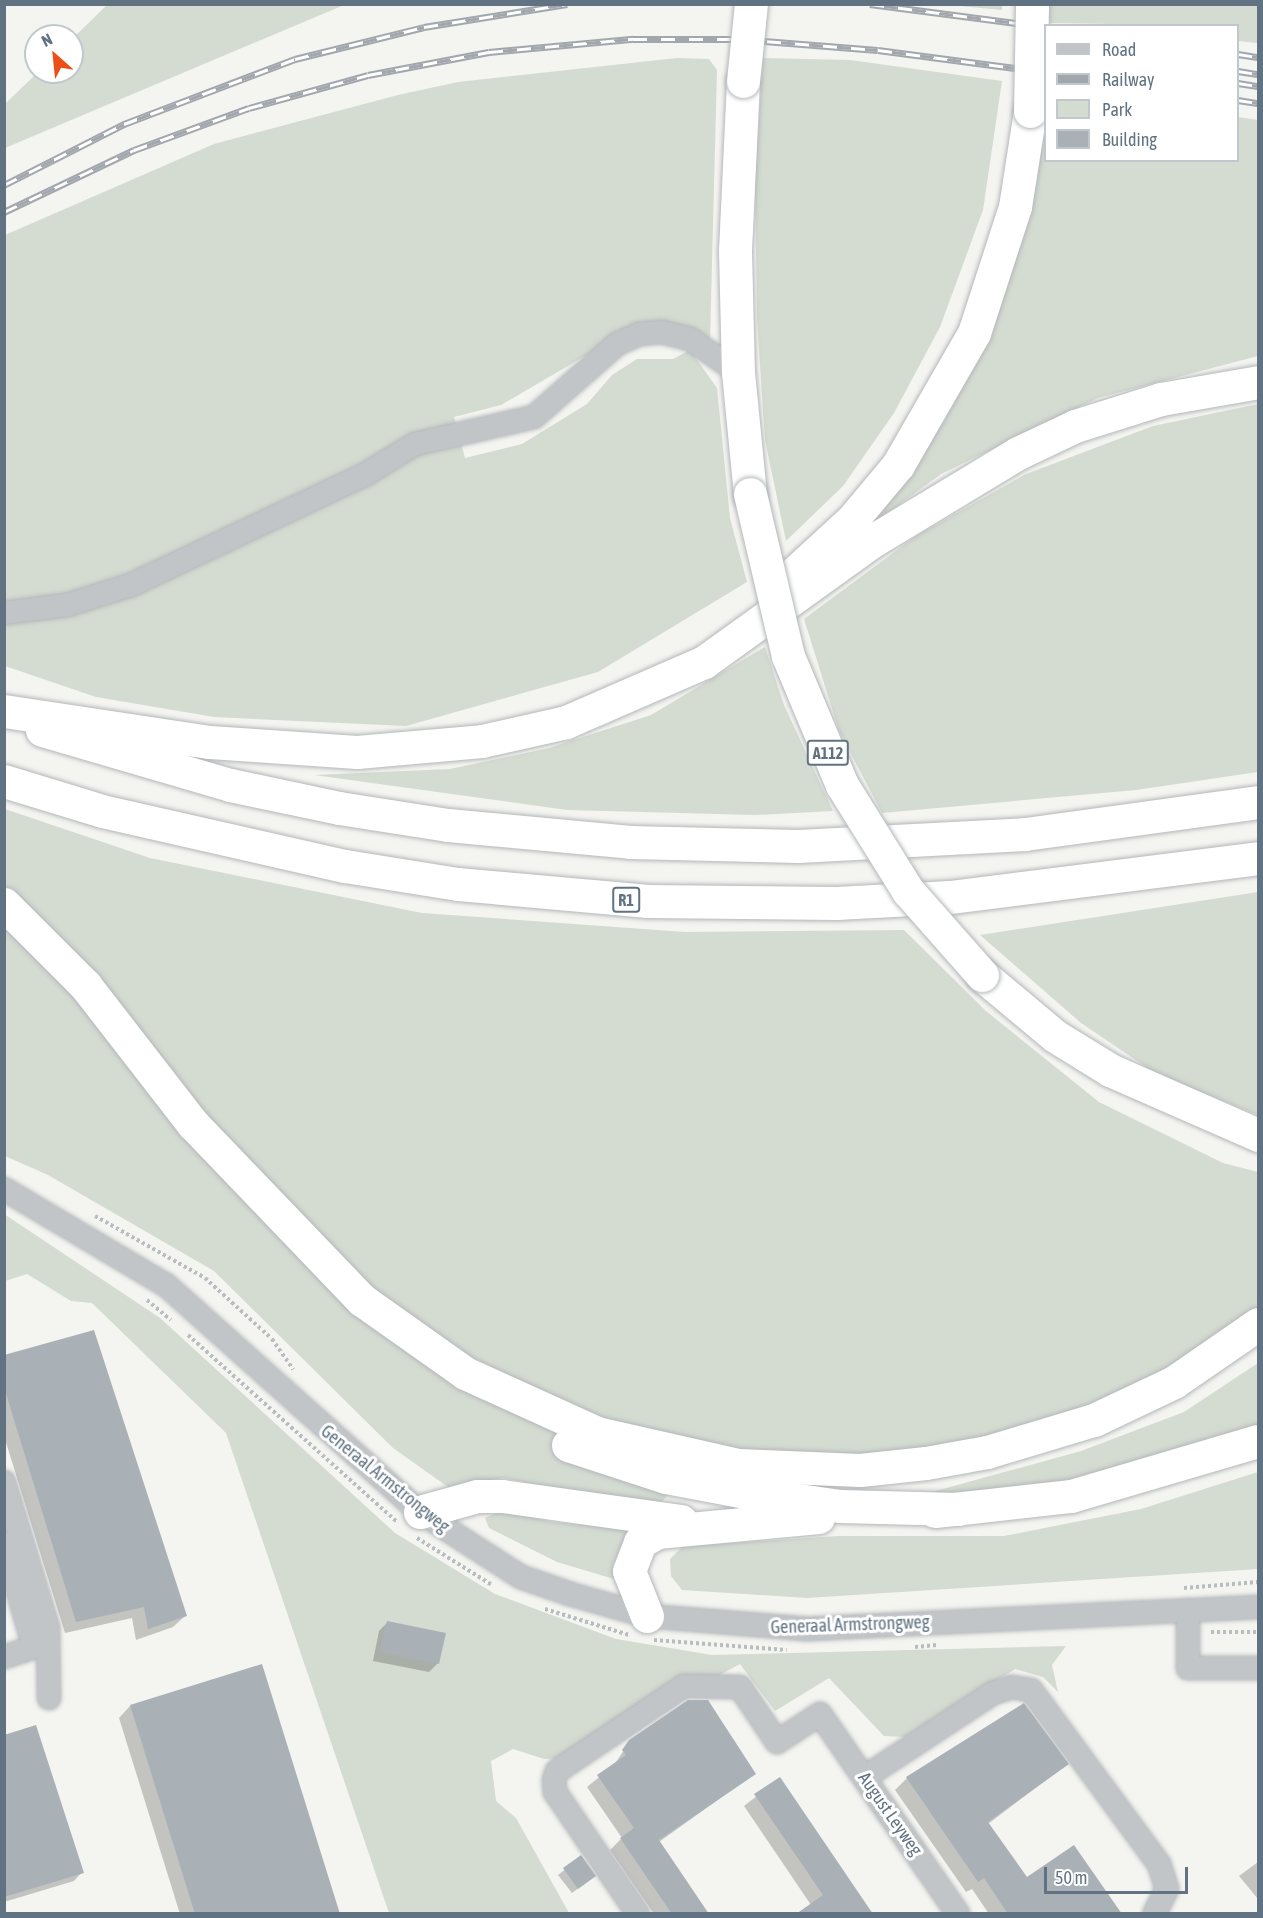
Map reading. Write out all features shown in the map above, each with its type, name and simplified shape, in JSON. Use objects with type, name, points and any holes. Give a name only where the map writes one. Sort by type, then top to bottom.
[{"type":"highway","name":"A112","points":[[751,4],[743,81],[735,251],[738,372],[750,494],[788,656],[842,785],[908,891],[982,975],[1055,1036],[1110,1070],[1258,1135]]},
{"type":"highway","points":[[650,688],[812,559],[898,465],[974,333],[1000,264],[1030,111],[1032,4]]},
{"type":"highway","points":[[4,711],[210,742],[357,752],[482,741],[566,722],[704,663],[874,540],[1018,453],[1075,426],[1161,399],[1258,382]]},
{"type":"highway","points":[[4,717],[230,785],[339,808],[448,825],[630,842],[798,846],[1025,834],[1258,802]]},
{"type":"highway","name":"R1","points":[[4,781],[102,811],[345,866],[458,884],[636,900],[826,903],[950,897],[1258,858]]},
{"type":"highway","points":[[4,904],[85,985],[193,1124],[362,1300],[465,1373],[597,1433],[738,1465],[860,1470],[987,1452],[1131,1404],[1174,1382],[1258,1324]]},
{"type":"highway","points":[[193,1124],[228,1181],[349,1311],[451,1389],[525,1428],[666,1477],[740,1491],[840,1506],[957,1509]]},
{"type":"highway","points":[[647,1617],[629,1571],[640,1542],[673,1528],[722,1522],[957,1509],[1071,1496],[1258,1442]]},
{"type":"highway","points":[[420,1512],[477,1496],[502,1496],[660,1520],[722,1522]]},
{"type":"street","points":[[4,613],[67,605],[131,585],[302,505],[415,444],[534,417],[617,344],[639,334],[662,332],[690,339],[738,372]]},
{"type":"street","name":"Generaal Armstrongweg","points":[[4,1189],[166,1285],[420,1512],[521,1577],[647,1617],[807,1629],[1258,1607]]},
{"type":"street","points":[[4,1482],[48,1628],[49,1698]]},
{"type":"street","points":[[4,1543],[34,1647]]},
{"type":"street","points":[[1188,1610],[1188,1668],[1258,1668]]},
{"type":"street","points":[[4,1657],[34,1647],[48,1628]]},
{"type":"street","name":"August Leyweg","points":[[638,1914],[555,1792],[556,1771],[684,1686],[740,1687],[777,1742],[820,1714],[958,1914]]},
{"type":"street","points":[[865,1777],[993,1694],[1011,1687],[1030,1690],[1159,1864],[1167,1889],[1154,1914]]},
{"type":"green space","points":[[107,4],[344,5],[5,148],[5,104],[26,84],[84,84],[84,27]]},
{"type":"green space","points":[[949,5],[1002,5],[1002,10]]},
{"type":"green space","points":[[1046,5],[1258,5],[1258,43],[1239,41],[1239,24],[1048,23]]},
{"type":"green space","points":[[677,58],[709,59],[717,70],[710,341],[638,325],[501,405],[454,417],[465,458],[522,444],[587,404],[612,375],[637,359],[673,359],[690,350],[717,388],[730,518],[747,582],[598,672],[406,726],[214,717],[96,697],[5,666],[5,235],[214,144],[398,95],[458,82]]},
{"type":"green space","points":[[763,58],[850,60],[1002,81],[983,210],[940,327],[894,413],[843,486],[786,541],[765,440],[757,319],[755,182]]},
{"type":"green space","points":[[1239,117],[1258,120],[1258,356],[1098,398],[941,474],[831,554],[896,488],[1044,118],[1044,162],[1239,162]]},
{"type":"green space","points":[[1258,404],[1258,772],[1136,790],[882,813],[839,731],[804,619],[916,536],[1026,474],[1153,426]]},
{"type":"green space","points":[[765,647],[784,705],[833,811],[755,815],[567,810],[314,775],[450,769],[549,748],[651,715]]},
{"type":"green space","points":[[5,809],[150,858],[422,913],[685,932],[904,930],[986,1011],[1099,1102],[1223,1163],[1258,1172],[1258,1311],[1151,1377],[1031,1430],[883,1461],[716,1450],[657,1506],[503,1478],[448,1487],[393,1448],[214,1271],[48,1175],[5,1156]]},
{"type":"green space","points":[[1258,892],[1258,1115],[1155,1073],[1081,1023],[980,935]]},
{"type":"green space","points":[[4,1214],[160,1318],[395,1533],[495,1594],[616,1639],[712,1655],[1066,1646],[1052,1665],[1058,1692],[1043,1677],[1015,1669],[906,1737],[884,1736],[829,1678],[775,1711],[740,1664],[566,1758],[544,1759],[513,1749],[491,1761],[496,1801],[516,1818],[569,1913],[389,1913],[226,1433],[92,1303],[71,1301],[27,1274],[5,1281]]},
{"type":"green space","points":[[1258,1363],[1258,1427],[1087,1482],[892,1503],[1081,1451],[1184,1412]]},
{"type":"green space","points":[[1258,1472],[1258,1569],[807,1598],[682,1590],[671,1576],[670,1559],[683,1546],[838,1536],[1004,1536],[1141,1509]]},
{"type":"green space","points":[[503,1510],[552,1522],[629,1530],[613,1565],[614,1579],[557,1562],[489,1528],[485,1518]]},
{"type":"building","points":[[94,1330],[187,1616],[148,1629],[144,1607],[76,1622],[4,1387],[4,1355]]},
{"type":"building","points":[[387,1621],[446,1633],[439,1664],[380,1652]]},
{"type":"building","points":[[262,1664],[340,1914],[195,1914],[130,1705]]},
{"type":"building","points":[[688,1700],[708,1700],[756,1774],[659,1840],[709,1914],[672,1914],[620,1838],[634,1828],[597,1775],[626,1755],[622,1750],[629,1740]]},
{"type":"building","points":[[1024,1703],[1069,1764],[988,1822],[1027,1877],[1074,1845],[1122,1914],[1008,1914],[984,1878],[978,1882],[906,1777]]},
{"type":"building","points":[[36,1725],[84,1873],[4,1897],[4,1735]]},
{"type":"building","points":[[780,1777],[873,1914],[796,1914],[823,1895],[754,1794]]},
{"type":"building","points":[[581,1855],[596,1876],[578,1889],[563,1868]]},
{"type":"railway","points":[[4,185],[124,124],[295,59],[424,27],[567,4]]},
{"type":"railway","points":[[870,4],[1044,27]]},
{"type":"railway","points":[[4,212],[134,150],[249,108],[368,75],[489,52],[633,39],[739,39],[878,50],[1044,72]]},
{"type":"railway","points":[[1239,54],[1258,57]]},
{"type":"railway","points":[[1239,71],[1258,74]]},
{"type":"railway","points":[[1239,83],[1258,86]]},
{"type":"railway","points":[[1239,100],[1258,103]]}]
